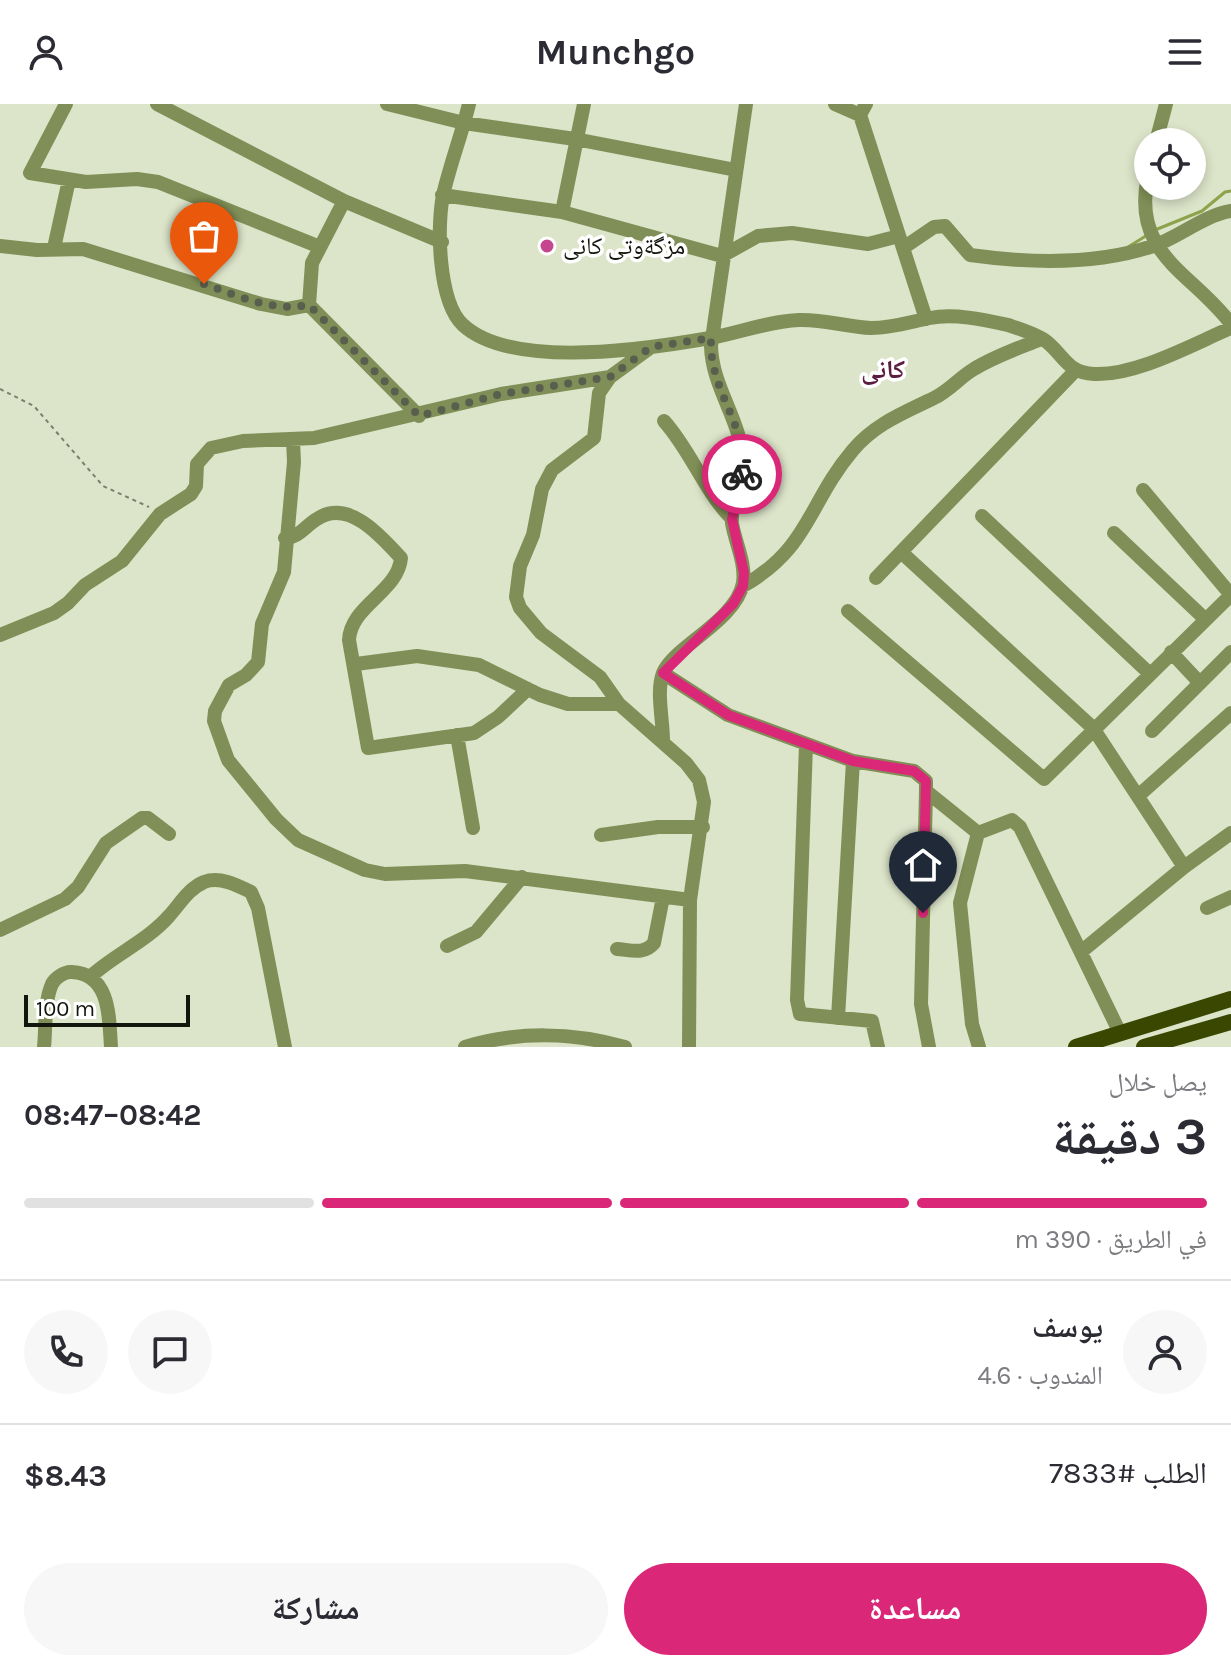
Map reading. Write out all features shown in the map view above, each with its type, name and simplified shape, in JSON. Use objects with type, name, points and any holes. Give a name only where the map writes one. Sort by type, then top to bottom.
[{"type":"main road","points":[[1076,1047],[1231,999]]},
{"type":"main road","points":[[1144,1047],[1231,1022]]},
{"type":"street","points":[[66,104],[30,173],[69,180],[158,182],[320,247]]},
{"type":"street","points":[[157,104],[344,201],[442,242]]},
{"type":"street","points":[[387,104],[464,123],[575,139],[736,170]]},
{"type":"street","points":[[469,104],[442,195],[442,242],[448,304],[460,323],[480,338],[504,346],[540,350],[651,347],[798,320],[867,328],[926,319],[976,319],[1010,326],[1041,339],[1075,371],[1096,375],[1128,369],[1231,326],[1155,246],[1145,213],[1146,200]]},
{"type":"street","points":[[562,212],[584,104]]},
{"type":"street","points":[[663,740],[663,673],[733,604],[743,586],[744,573],[732,519],[743,463],[733,418],[712,370],[711,338],[746,104]]},
{"type":"street","points":[[835,104],[863,109],[926,319]]},
{"type":"street","points":[[1160,128],[1166,104]]},
{"type":"street","points":[[54,248],[69,180]]},
{"type":"street","points":[[442,195],[562,212],[722,256],[758,236],[792,233],[868,244],[901,242],[934,227],[945,226],[970,255],[1020,262],[1114,254],[1155,246],[1202,221],[1231,211]]},
{"type":"street","points":[[344,201],[312,263],[309,305],[419,416]]},
{"type":"street","points":[[0,246],[37,250],[83,249],[261,304],[287,309],[309,305]]},
{"type":"street","points":[[743,586],[768,572],[793,548],[853,451],[879,426],[909,407],[936,398],[988,361],[1041,339]]},
{"type":"street","points":[[651,347],[610,377],[599,393],[594,438],[552,470],[542,489],[533,535],[520,566],[516,597],[520,608],[541,633],[600,677],[619,704],[663,740],[699,780],[704,802],[703,827],[690,900],[689,1047]]},
{"type":"street","points":[[876,578],[1075,371]]},
{"type":"street","points":[[0,635],[68,603],[85,585],[122,561],[160,514],[191,494],[196,486],[197,464],[211,448],[243,441],[293,440],[419,416],[501,394],[610,377]]},
{"type":"street","points":[[664,421],[686,448],[697,474],[716,502],[732,519]]},
{"type":"street","points":[[293,440],[294,462],[284,572],[262,624],[258,662],[246,675],[229,685],[215,711],[214,721],[228,760],[276,819],[298,840],[365,870],[385,874],[465,871],[690,900]]},
{"type":"street","points":[[848,611],[1044,779],[1231,595],[1143,490]]},
{"type":"street","points":[[285,538],[294,538],[330,513],[340,512],[357,518],[401,558],[394,576],[350,626],[357,696],[368,748],[457,735],[485,727],[528,689]]},
{"type":"street","points":[[982,516],[1149,673]]},
{"type":"street","points":[[1114,533],[1205,619]]},
{"type":"street","points":[[901,552],[1093,728],[1184,867]]},
{"type":"street","points":[[1171,652],[1199,682]]},
{"type":"street","points":[[1152,731],[1231,652]]},
{"type":"street","points":[[356,664],[417,656],[479,665],[568,704],[619,704]]},
{"type":"street","points":[[663,673],[728,715],[853,761],[914,771],[926,781],[921,1004],[929,1047]]},
{"type":"street","points":[[1138,796],[1231,713]]},
{"type":"street","points":[[457,735],[473,828]]},
{"type":"street","points":[[806,745],[797,1000],[800,1014],[872,1021],[878,1047]]},
{"type":"street","points":[[838,1018],[853,761]]},
{"type":"street","points":[[926,791],[978,833]]},
{"type":"street","points":[[0,930],[65,899],[78,887],[106,843],[142,818],[148,818],[169,834]]},
{"type":"street","points":[[978,833],[1012,820],[1020,827],[1120,1033]]},
{"type":"street","points":[[601,835],[658,827],[703,827]]},
{"type":"street","points":[[978,833],[960,903],[972,1024],[979,1047]]},
{"type":"street","points":[[1082,951],[1184,867],[1231,833]]},
{"type":"street","points":[[447,946],[476,932],[522,877]]},
{"type":"street","points":[[90,977],[110,959],[147,937],[187,892],[215,879],[233,884],[251,892],[258,908],[285,1047]]},
{"type":"street","points":[[617,949],[649,949],[654,943],[663,897]]},
{"type":"street","points":[[1207,908],[1231,897]]},
{"type":"street","points":[[44,1047],[53,983],[63,973],[73,971],[90,977],[106,997],[111,1047]]},
{"type":"street","points":[[465,1047],[494,1038],[543,1035],[594,1038],[625,1047]]},
{"type":"path","points":[[0,389],[34,406],[103,486],[160,514]]},
{"type":"waterway","points":[[1155,230],[1202,211],[1225,192],[1231,191]]},
{"type":"waterway","points":[[1128,247],[1149,234]]},
{"type":"way so far","points":[[204,284],[261,304],[287,309],[309,305],[419,416],[501,394],[610,377],[651,347],[711,338],[712,370],[740,440],[742,474]]},
{"type":"place","name":"مزگةوتی کانی","points":[[547,246]]},
{"type":"district","name":"کانی","points":[[883,369]]},
{"type":"route","points":[[742,474],[732,519],[744,573],[743,586],[733,604],[702,637],[674,658],[663,673],[728,715],[853,761],[914,771],[926,781],[923,913]]}]
